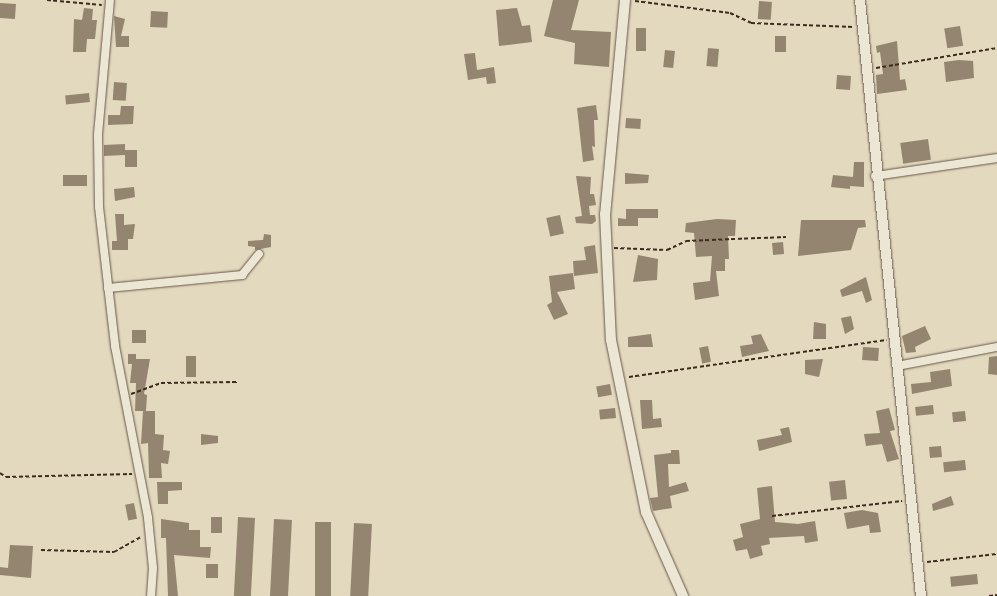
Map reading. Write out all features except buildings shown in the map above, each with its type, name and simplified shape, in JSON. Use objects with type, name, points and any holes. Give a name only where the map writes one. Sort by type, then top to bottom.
[{"type":"street","points":[[625,0],[605,214],[611,340],[616,378],[646,512],[683,596]]},
{"type":"street","points":[[860,0],[875,176],[921,596]]},
{"type":"street","points":[[110,3],[98,135],[99,208],[108,288],[124,396],[150,533],[152,596]]},
{"type":"street","points":[[875,176],[997,158]]},
{"type":"street","points":[[108,288],[242,275],[259,254]]},
{"type":"street","points":[[897,366],[997,347]]},
{"type":"path","points":[[47,0],[110,3]]},
{"type":"path","points":[[625,0],[722,11],[751,23],[863,27]]},
{"type":"path","points":[[866,69],[997,48]]},
{"type":"path","points":[[607,248],[667,250],[686,241],[786,237]]},
{"type":"path","points":[[616,378],[894,339]]},
{"type":"path","points":[[124,396],[161,383],[237,382]]},
{"type":"path","points":[[0,473],[6,478],[107,476],[139,473]]},
{"type":"path","points":[[772,516],[911,500]]},
{"type":"path","points":[[41,550],[114,552],[150,533]]},
{"type":"path","points":[[917,564],[997,554]]},
{"type":"path","points":[[990,596],[997,595]]}]
